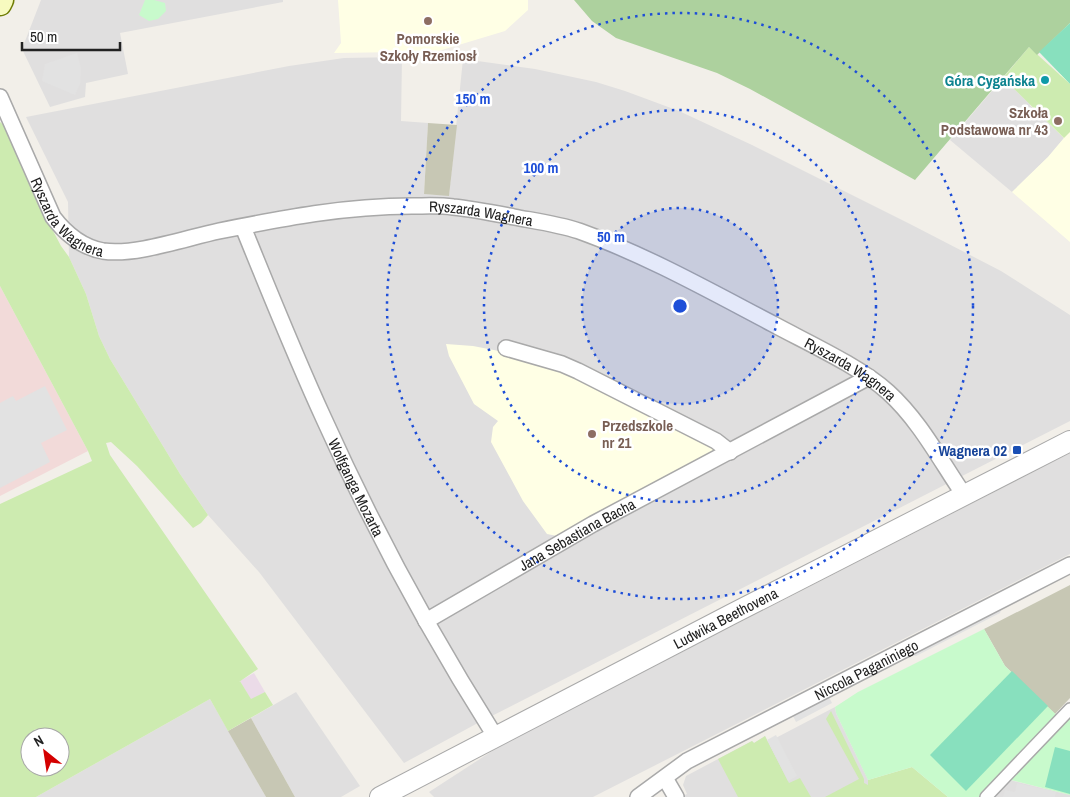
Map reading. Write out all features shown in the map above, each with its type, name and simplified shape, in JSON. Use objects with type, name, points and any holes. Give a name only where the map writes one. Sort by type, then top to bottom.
[{"type":"main road","points":[[0,4],[2,0]]},
{"type":"street","name":"Ryszarda Wagnera","points":[[0,97],[53,217],[63,230],[79,243],[91,248],[106,251],[127,251],[335,210],[386,206],[451,206],[576,230],[666,269],[794,335],[869,377],[887,391],[913,419],[964,495]]},
{"type":"street","name":"Wolfganga Mozarta","points":[[243,227],[324,420],[366,508],[426,621],[495,736]]},
{"type":"street","points":[[506,348],[562,364],[578,371],[716,441],[730,452]]},
{"type":"street","name":"Jana Sebastiana Bacha","points":[[426,621],[593,524],[869,377]]},
{"type":"street","name":"Ludwika Beethovena","points":[[387,796],[495,736],[1070,441]]},
{"type":"street","name":"Niccola Paganiniego","points":[[638,797],[687,761],[1070,565]]},
{"type":"street","points":[[986,797],[1070,709]]},
{"type":"street","points":[[665,778],[676,797]]},
{"type":"shaded area","points":[[41,0],[283,0],[283,2],[120,33],[128,74],[86,83],[85,97],[50,107],[22,49]]},
{"type":"shaded area","name":"Pomorskie Szkoły Rzemiosł","points":[[338,0],[528,0],[528,10],[505,31],[432,53],[334,53],[341,43]]},
{"type":"shaded area","name":"Szkoła Podstawowa nr 43","points":[[1070,23],[1070,242],[1012,192],[1048,157],[1064,138],[1030,105],[1060,74],[1039,52]]},
{"type":"shaded area","points":[[77,53],[81,69],[80,84],[75,95],[42,81],[45,64]]},
{"type":"shaded area","points":[[402,57],[401,121],[428,123],[424,194],[449,195],[463,59],[535,69],[596,82],[625,91],[679,111],[752,145],[910,224],[1001,271],[1070,315],[1070,421],[476,724],[404,763],[259,572],[208,515],[180,474],[110,359],[99,336],[86,294],[69,257],[68,202],[26,117],[289,66],[344,58]]},
{"type":"shaded area","points":[[1003,78],[1064,138],[1048,157],[1012,192],[950,140]]},
{"type":"shaded area","points":[[428,123],[457,125],[449,196],[424,194]]},
{"type":"shaded area","points":[[0,286],[88,451],[0,496]]},
{"type":"shaded area","name":"Przedszkole nr 21","points":[[446,344],[473,346],[504,352],[548,364],[722,450],[597,513],[557,536],[547,534],[523,501],[491,442],[493,427],[498,421],[474,404],[449,356]]},
{"type":"shaded area","points":[[45,386],[67,430],[41,443],[50,462],[0,488],[0,403],[13,396],[16,401]]},
{"type":"shaded area","points":[[1070,453],[1070,554],[593,797],[434,797],[429,792],[503,744]]},
{"type":"shaded area","points":[[1070,585],[1070,698],[1055,714],[1005,666],[984,629]]},
{"type":"shaded area","points":[[1003,606],[1000,613],[916,656],[909,654]]},
{"type":"shaded area","points":[[254,673],[265,692],[251,700],[240,681]]},
{"type":"shaded area","points":[[296,692],[360,786],[341,797],[295,797],[251,718]]},
{"type":"shaded area","points":[[828,695],[832,703],[796,722],[792,714]]},
{"type":"shaded area","points":[[210,699],[266,797],[36,797]]},
{"type":"shaded area","points":[[835,707],[836,713],[874,792],[869,797],[681,797],[687,794],[683,785],[686,776],[752,741],[754,743],[765,736],[768,742]]},
{"type":"shaded area","points":[[251,718],[295,797],[266,797],[228,731]]},
{"type":"shaded area","points":[[776,735],[797,776],[788,781],[767,740]]},
{"type":"shaded area","points":[[1010,780],[1070,795],[1070,797],[994,797]]},
{"type":"shaded area","points":[[1017,783],[1056,792],[1055,797],[1003,797],[1005,790],[1015,792]]},
{"type":"green space","points":[[145,0],[165,3],[166,11],[158,19],[149,21],[139,15]]},
{"type":"green space","points":[[574,0],[1070,0],[1070,23],[1037,55],[1029,47],[915,180],[750,89],[717,73],[616,38],[592,21]]},
{"type":"green space","points":[[1070,23],[1070,84],[1039,52]]},
{"type":"green space","points":[[1029,47],[1070,84],[1070,132],[1064,138],[1003,78]]},
{"type":"green space","points":[[0,122],[6,127],[41,208],[69,257],[86,294],[99,336],[110,359],[180,474],[208,515],[193,528],[137,466],[111,442],[106,443],[110,455],[258,669],[240,681],[251,699],[265,692],[273,705],[228,731],[210,699],[36,797],[0,797],[0,504],[92,461],[0,286]]},
{"type":"green space","points":[[984,629],[1005,666],[1065,723],[1070,718],[1070,795],[1011,780],[994,797],[948,797],[912,767],[868,780],[836,713],[835,707],[858,692]]},
{"type":"green space","points":[[1012,671],[1048,706],[966,791],[930,755]]},
{"type":"green space","points":[[831,711],[864,779],[864,783],[868,785],[868,780],[912,767],[948,797],[825,797],[859,779],[826,719]]},
{"type":"green space","points":[[765,736],[789,783],[800,778],[811,797],[738,797],[718,759]]},
{"type":"green space","points":[[1055,747],[1070,751],[1070,794],[1045,787]]},
{"type":"place","name":"Pomorskie Szkoły Rzemiosł","points":[[428,21]]},
{"type":"place","name":"Góra Cygańska","points":[[1045,80]]},
{"type":"place","name":"Szkoła Podstawowa nr 43","points":[[1058,121]]},
{"type":"place","name":"Przedszkole nr 21","points":[[592,434]]},
{"type":"place","name":"Wagnera 02","points":[[1017,450]]}]
